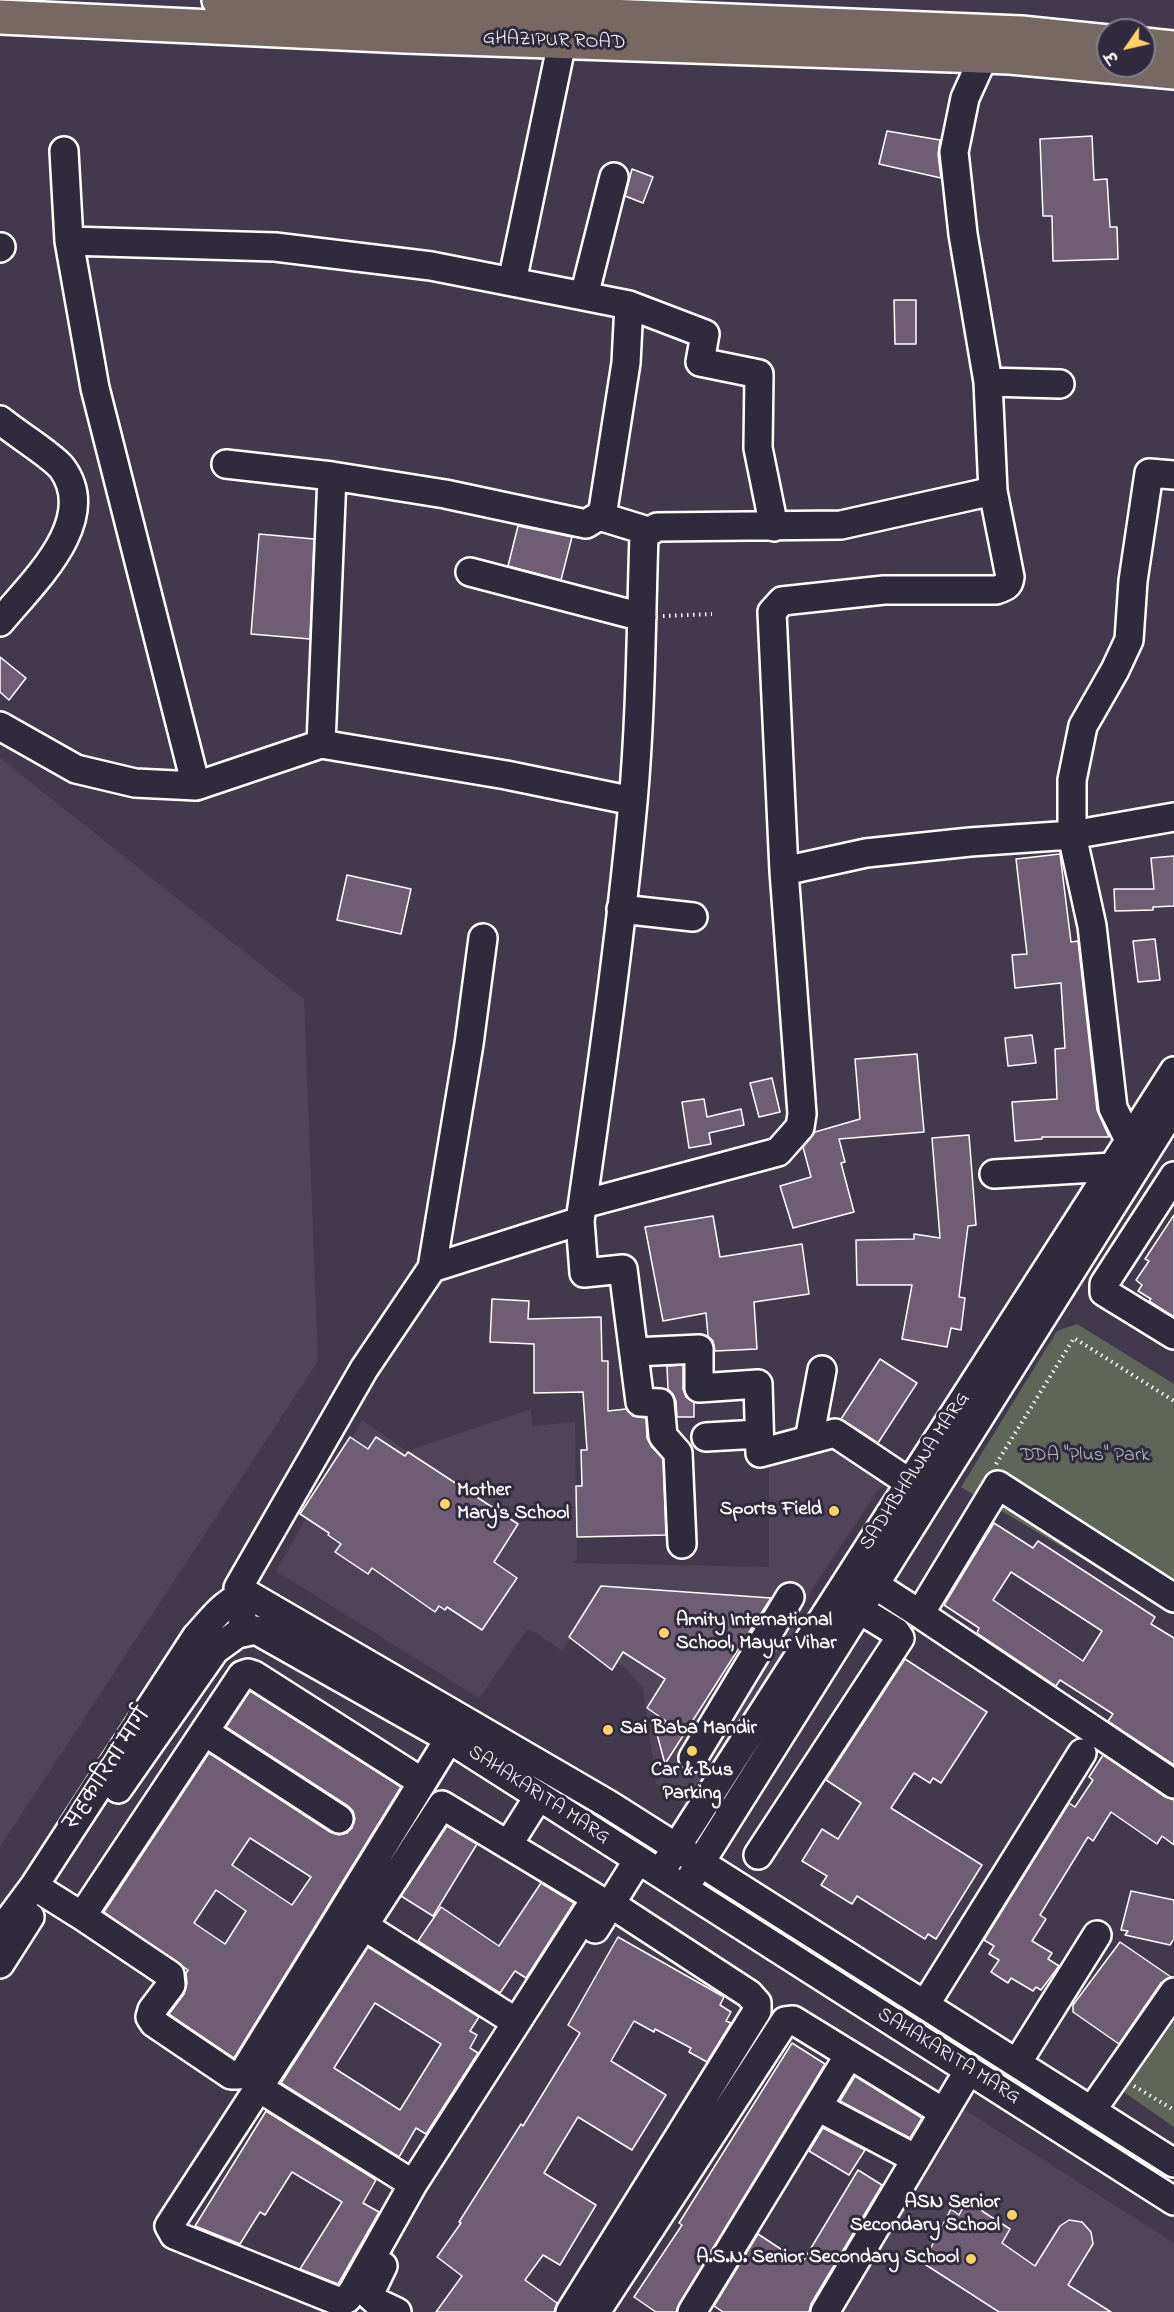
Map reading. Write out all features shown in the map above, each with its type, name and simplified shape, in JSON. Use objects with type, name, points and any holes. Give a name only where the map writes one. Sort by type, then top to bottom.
[{"type":"main road","name":"GHAZIPUR ROAD","points":[[219,0],[1021,33],[1096,41]]},
{"type":"main road","name":"GHAZIPUR ROAD","points":[[0,17],[562,42],[984,56],[1096,65]]},
{"type":"main road","points":[[1156,46],[1174,48]]},
{"type":"main road","name":"GHAZIPUR ROAD","points":[[1156,70],[1174,72]]},
{"type":"street","points":[[512,282],[562,42]]},
{"type":"street","points":[[432,1268],[581,1212],[778,1152],[800,1127],[802,1114],[784,871],[772,612],[774,607],[782,601],[884,590],[996,590],[1006,586],[1010,577],[993,491],[988,382],[963,234],[954,152],[965,98],[984,56]]},
{"type":"street","points":[[64,151],[69,241],[95,388],[196,786]]},
{"type":"street","points":[[584,296],[614,177]]},
{"type":"street","points":[[69,241],[275,248],[431,266],[629,305],[705,334],[700,362],[759,374],[758,448],[774,527]]},
{"type":"street","points":[[226,464],[332,476],[446,494],[586,524],[599,516],[603,510],[626,363],[629,305]]},
{"type":"street","points":[[988,382],[1060,384]]},
{"type":"street","points":[[0,622],[62,545],[72,517],[73,488],[61,467],[3,430]]},
{"type":"street","points":[[1129,1140],[1113,1108],[1092,926],[1072,835],[1072,780],[1083,726],[1115,670],[1129,640],[1133,581],[1149,473],[1174,476]]},
{"type":"street","points":[[321,744],[332,476]]},
{"type":"street","points":[[682,1544],[678,1453],[663,1436],[660,1403],[640,1402],[623,1269],[584,1274],[581,1212],[633,801],[644,535],[657,527],[841,525],[993,491]]},
{"type":"street","points":[[599,516],[648,531]]},
{"type":"street","points":[[470,572],[642,617]]},
{"type":"street","points":[[0,726],[76,769],[135,783],[196,786],[321,744],[506,775],[633,801]]},
{"type":"street","points":[[784,871],[866,853],[970,842],[1072,835],[1174,817]]},
{"type":"street","points":[[621,909],[693,917]]},
{"type":"street","points":[[0,1964],[39,1890],[215,1650],[237,1634],[244,1632],[229,1603],[364,1369],[432,1268],[469,1044],[483,938]]},
{"type":"street","name":"SADHBHAWNA MARG","points":[[397,2312],[378,2303],[369,2295],[375,2278],[611,1904],[649,1867],[676,1848],[1174,1071]]},
{"type":"street","name":"SADHBHAWNA MARG","points":[[684,1889],[1174,1109]]},
{"type":"street","points":[[994,1174],[1112,1167]]},
{"type":"street","points":[[1174,1176],[1104,1284],[1104,1292],[1174,1335]]},
{"type":"street","points":[[634,1352],[699,1349],[699,1388],[758,1384],[760,1453],[835,1433],[910,1483]]},
{"type":"street","points":[[809,1440],[822,1370]]},
{"type":"street","points":[[706,1437],[759,1434]]},
{"type":"street","points":[[923,1616],[921,1611],[998,1485],[1174,1598]]},
{"type":"street","points":[[874,1585],[1174,1784]]},
{"type":"street","name":"SAHAKARITA MARG","points":[[229,1603],[249,1595],[608,1804],[1174,2163]]},
{"type":"street","points":[[693,1758],[790,1597]]},
{"type":"street","name":"सहकारिता मार्ग","points":[[0,1932],[39,1890],[196,1637],[229,1603]]},
{"type":"street","points":[[758,1855],[900,1638],[896,1632],[860,1610]]},
{"type":"street","name":"SAHAKARITA MARG","points":[[244,1632],[256,1630],[449,1739],[1174,2201]]},
{"type":"street","points":[[82,1916],[242,1675],[248,1672],[423,1782]]},
{"type":"street","points":[[712,1729],[740,1748]]},
{"type":"street","points":[[205,1732],[339,1819]]},
{"type":"street","points":[[39,1890],[170,1975],[171,1985],[152,2010],[150,2016],[154,2023],[231,2076],[239,2075],[245,2070],[449,1739]]},
{"type":"street","points":[[925,2005],[1082,1754]]},
{"type":"street","points":[[508,1845],[539,1796]]},
{"type":"street","points":[[442,1805],[508,1845],[596,1898],[413,2184],[347,2299],[338,2301],[174,2235],[170,2226],[174,2217],[442,1805]]},
{"type":"street","points":[[570,2312],[757,2011],[757,2003],[748,1994],[611,1904]]},
{"type":"street","points":[[364,1926],[516,2022]]},
{"type":"street","points":[[1017,2063],[1097,1935]]},
{"type":"street","points":[[1092,2110],[1174,1992]]},
{"type":"street","points":[[596,2312],[785,2022],[793,2020],[943,2112]]},
{"type":"street","points":[[692,2312],[849,2055]]},
{"type":"street","points":[[825,2312],[969,2070]]},
{"type":"street","points":[[259,2088],[413,2184]]},
{"type":"street","points":[[818,2106],[916,2159]]},
{"type":"path","points":[[642,617],[712,614]]},
{"type":"path","points":[[990,1474],[1074,1338],[1174,1401]]},
{"type":"shaded area","points":[[0,758],[304,999],[318,1361],[0,1847]]},
{"type":"shaded area","points":[[531,1409],[532,1426],[575,1422],[577,1558],[573,1563],[769,1567],[769,1465],[841,1448],[890,1482],[879,1489],[811,1591],[740,1748],[696,1816],[656,1783],[643,1688],[626,1669],[573,1634],[562,1651],[535,1632],[527,1630],[479,1698],[276,1571],[362,1420],[407,1451]]},
{"type":"shaded area","name":"ASN Senior Secondary School","points":[[959,2106],[1174,2243],[1174,2312],[836,2312]]},
{"type":"green space","name":"DDA \"Plus\" Park","points":[[1077,1324],[1174,1384],[1174,1613],[961,1487],[1057,1331]]},
{"type":"green space","points":[[1174,2002],[1174,2127],[1118,2088]]},
{"type":"building","points":[[887,131],[940,140],[938,154],[941,178],[879,164]]},
{"type":"building","points":[[1092,136],[1094,180],[1107,179],[1110,227],[1117,227],[1118,259],[1053,261],[1052,216],[1043,216],[1040,139]]},
{"type":"building","points":[[632,169],[653,177],[643,203],[625,196]]},
{"type":"building","points":[[894,300],[916,300],[916,344],[895,344]]},
{"type":"building","points":[[518,526],[572,537],[561,580],[508,566]]},
{"type":"building","points":[[259,534],[314,539],[310,639],[251,634]]},
{"type":"building","points":[[0,657],[26,678],[9,700],[0,692]]},
{"type":"building","points":[[1060,854],[1071,942],[1078,941],[1097,1110],[1109,1137],[1042,1137],[1042,1139],[1015,1141],[1012,1102],[1057,1099],[1055,1049],[1065,1048],[1061,983],[1015,988],[1012,955],[1027,954],[1016,859]]},
{"type":"building","points":[[1174,856],[1174,906],[1153,907],[1153,910],[1115,911],[1114,889],[1154,889],[1151,858]]},
{"type":"building","points":[[347,875],[411,889],[401,934],[337,920]]},
{"type":"building","points":[[1155,939],[1160,980],[1138,982],[1133,941]]},
{"type":"building","points":[[1032,1035],[1036,1063],[1008,1066],[1005,1038]]},
{"type":"building","points":[[917,1054],[924,1132],[839,1139],[845,1162],[841,1163],[854,1212],[793,1228],[780,1186],[811,1177],[803,1147],[815,1132],[860,1119],[855,1059]]},
{"type":"building","points":[[772,1078],[780,1112],[759,1117],[750,1083]]},
{"type":"building","points":[[704,1099],[707,1117],[741,1109],[744,1125],[709,1133],[711,1144],[689,1148],[682,1102]]},
{"type":"building","points":[[969,1135],[976,1225],[968,1226],[959,1297],[965,1298],[961,1330],[951,1328],[947,1347],[902,1339],[912,1285],[857,1285],[856,1240],[914,1239],[914,1234],[940,1238],[932,1138]]},
{"type":"building","points":[[1174,1215],[1174,1317],[1138,1291],[1142,1285],[1136,1280],[1149,1261],[1145,1259]]},
{"type":"building","points":[[713,1216],[720,1257],[802,1244],[809,1294],[754,1302],[757,1349],[715,1351],[713,1341],[708,1336],[706,1313],[663,1321],[645,1227]]},
{"type":"building","points":[[492,1299],[529,1301],[528,1319],[601,1317],[602,1361],[608,1361],[608,1411],[626,1409],[633,1416],[646,1418],[647,1438],[663,1459],[666,1535],[577,1537],[576,1486],[582,1486],[581,1450],[587,1450],[583,1392],[534,1393],[534,1344],[490,1342]]},
{"type":"building","points":[[880,1359],[917,1383],[878,1443],[841,1419]]},
{"type":"building","points":[[683,1365],[683,1389],[686,1397],[694,1402],[694,1417],[677,1417],[676,1401],[668,1389],[667,1366]]},
{"type":"building","points":[[350,1437],[368,1449],[376,1437],[405,1456],[408,1452],[518,1524],[494,1562],[517,1578],[482,1630],[447,1607],[445,1610],[439,1606],[435,1612],[372,1568],[368,1574],[335,1552],[341,1544],[300,1514]]},
{"type":"building","points":[[994,1523],[1033,1548],[1038,1541],[1155,1617],[1151,1624],[1174,1638],[1174,1765],[1108,1721],[1113,1714],[1060,1680],[1056,1686],[977,1633],[979,1628],[944,1605]],"holes":[[[1011,1572],[1102,1631],[1083,1661],[993,1600]]]},
{"type":"building","name":"Amity International School, Mayur Vihar","points":[[601,1586],[771,1598],[665,1764],[657,1734],[666,1721],[647,1708],[665,1679],[623,1652],[612,1670],[569,1637]]},
{"type":"building","points":[[905,1659],[987,1712],[941,1783],[933,1778],[930,1783],[914,1773],[891,1808],[982,1865],[936,1939],[928,1934],[925,1939],[857,1896],[852,1904],[821,1885],[827,1876],[802,1861],[822,1829],[838,1839],[861,1803],[826,1780]]},
{"type":"building","points":[[250,1691],[401,1787],[234,2058],[169,2014],[184,1994],[188,1970],[104,1912],[209,1753],[330,1832],[339,1835],[347,1833],[352,1828],[355,1819],[353,1811],[348,1806],[226,1727]],"holes":[[[250,1838],[311,1877],[292,1905],[232,1865]],[[216,1890],[246,1911],[225,1944],[194,1923]]]},
{"type":"building","points":[[1103,1755],[1165,1797],[1174,1800],[1174,1845],[1162,1836],[1157,1844],[1111,1812],[1093,1841],[1088,1837],[1040,1915],[1046,1919],[1032,1941],[1052,1953],[1048,1959],[1059,1966],[1041,1990],[1036,1987],[1033,1991],[1011,1978],[1008,1983],[991,1972],[999,1960],[989,1954],[994,1946],[984,1940],[1069,1803],[1075,1807],[1093,1780],[1089,1777]]},
{"type":"building","points":[[447,1826],[477,1844],[433,1916],[401,1896]]},
{"type":"building","points":[[541,1883],[574,1903],[526,1978],[515,1971],[500,1993],[418,1941],[441,1907],[499,1946]]},
{"type":"building","points":[[1131,1891],[1174,1900],[1174,1939],[1170,1945],[1125,1935],[1128,1931],[1121,1930]]},
{"type":"building","points":[[618,1937],[724,1997],[720,2005],[731,2012],[726,2021],[731,2023],[707,2062],[689,2052],[691,2048],[634,2021],[611,2061],[666,2095],[632,2150],[578,2117],[544,2173],[596,2205],[560,2265],[543,2255],[525,2280],[557,2303],[554,2312],[436,2312],[462,2276],[437,2257],[461,2223],[459,2222],[521,2124],[523,2126],[580,2033],[568,2025]]},
{"type":"building","points":[[1120,1942],[1171,1977],[1161,1983],[1119,2044],[1073,2012],[1073,2005]]},
{"type":"building","points":[[368,1947],[479,2017],[470,2031],[477,2035],[470,2048],[478,2053],[426,2134],[416,2128],[399,2157],[281,2083]],"holes":[[[375,2003],[441,2044],[400,2110],[334,2068]]]},
{"type":"building","points":[[792,2043],[825,2064],[676,2312],[656,2312],[634,2297],[682,2225],[679,2223]]},
{"type":"building","points":[[855,2076],[922,2118],[910,2138],[840,2101]]},
{"type":"building","points":[[266,2111],[376,2180],[363,2203],[379,2212],[338,2284],[300,2269],[342,2202],[292,2172],[265,2215],[260,2212],[240,2244],[195,2226]]},
{"type":"building","points":[[823,2128],[865,2150],[849,2175],[809,2151]]},
{"type":"building","points":[[858,2170],[882,2185],[811,2304],[809,2312],[723,2312],[714,2306],[758,2234],[802,2263]]},
{"type":"building","name":"A.S.N. Senior Secondary School","points":[[968,2198],[984,2207],[982,2211],[1010,2229],[1002,2243],[1035,2266],[1060,2226],[1069,2220],[1082,2222],[1091,2232],[1093,2244],[1068,2285],[1111,2312],[999,2312],[923,2263],[951,2209],[959,2215]]},
{"type":"place","name":"Mother Mary's School","points":[[445,1504]]},
{"type":"place","name":"Sports Field","points":[[834,1511]]},
{"type":"place","name":"Amity International School, Mayur Vihar","points":[[664,1633]]},
{"type":"place","name":"Sai Baba Mandir","points":[[608,1730]]},
{"type":"place","name":"Car & Bus Parking","points":[[692,1751]]},
{"type":"place","name":"ASN Senior Secondary School","points":[[1012,2215]]},
{"type":"place","name":"A.S.N. Senior Secondary School","points":[[971,2259]]}]
